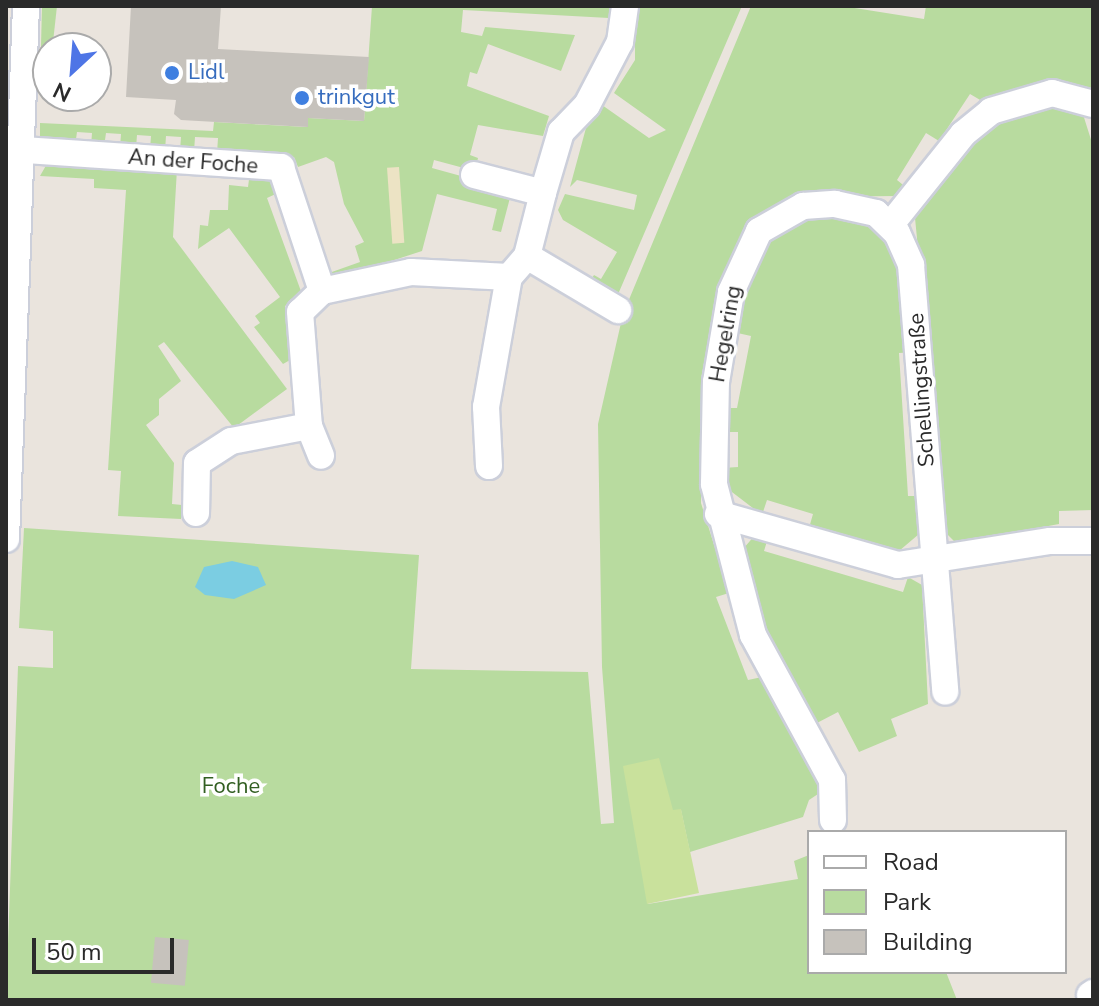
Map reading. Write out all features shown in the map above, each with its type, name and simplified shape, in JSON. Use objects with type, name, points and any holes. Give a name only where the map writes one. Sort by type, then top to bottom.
[{"type":"street","points":[[6,539],[24,150],[26,6]]},
{"type":"street","points":[[489,466],[486,407],[509,277],[527,256],[561,132],[587,105],[620,42],[625,6]]},
{"type":"street","points":[[891,224],[963,134],[991,111],[1052,93],[1093,104]]},
{"type":"street","name":"An der Foche","points":[[24,150],[281,167],[322,291]]},
{"type":"street","points":[[474,175],[543,193]]},
{"type":"street","name":"Hegelring","points":[[833,820],[832,780],[760,654],[718,514],[717,368],[743,256],[759,231],[803,206],[844,205],[891,224]]},
{"type":"street","name":"Schellingstraße","points":[[891,224],[911,265],[917,311],[945,692]]},
{"type":"street","points":[[527,256],[618,310]]},
{"type":"street","points":[[321,456],[309,426],[300,312],[322,291],[411,272],[509,277]]},
{"type":"street","points":[[196,513],[197,463],[231,441],[309,426]]},
{"type":"street","points":[[718,514],[898,565],[1050,541],[1093,541]]},
{"type":"green space","points":[[42,6],[57,6],[54,32],[41,32]]},
{"type":"green space","points":[[372,6],[617,6],[609,18],[463,10],[461,32],[482,36],[485,27],[575,35],[561,71],[488,44],[477,74],[470,72],[467,86],[549,116],[543,136],[478,125],[470,155],[478,158],[475,171],[434,160],[432,168],[512,190],[501,232],[492,230],[497,209],[437,194],[422,251],[339,278],[329,273],[360,262],[355,246],[364,242],[344,204],[334,162],[326,157],[298,167],[294,157],[217,153],[218,138],[195,137],[194,152],[180,151],[181,137],[166,136],[165,151],[150,150],[151,136],[137,135],[136,148],[120,148],[121,134],[106,133],[104,147],[91,147],[92,133],[77,132],[75,146],[40,139],[40,123],[213,131],[214,122],[307,127],[308,118],[364,121]]},
{"type":"green space","points":[[635,6],[742,6],[616,299],[589,283],[594,275],[601,279],[617,252],[563,220],[558,210],[565,194],[634,210],[637,195],[577,180],[570,187],[586,128],[602,105],[649,138],[666,130],[614,93],[635,60]]},
{"type":"green space","name":"Foche","points":[[751,6],[842,6],[924,19],[926,6],[1093,6],[1093,92],[987,104],[970,94],[939,141],[926,133],[897,180],[908,189],[896,196],[802,197],[768,212],[741,239],[719,285],[701,379],[701,503],[729,593],[716,597],[748,680],[762,677],[824,790],[809,800],[803,817],[690,852],[681,810],[648,904],[798,879],[794,861],[807,856],[807,974],[947,974],[957,1000],[6,1000],[18,666],[53,668],[53,631],[19,628],[24,528],[419,555],[411,669],[588,672],[601,824],[614,823],[602,667],[598,424],[623,314]]},
{"type":"green space","points":[[1040,103],[1081,108],[1093,146],[1093,510],[1059,511],[1059,524],[956,543],[946,533],[915,218],[922,199],[971,140],[1005,116]]},
{"type":"green space","points":[[48,162],[177,169],[173,237],[287,389],[234,428],[164,342],[158,346],[181,381],[159,399],[159,415],[146,425],[174,463],[172,504],[182,505],[181,519],[118,516],[121,471],[108,470],[126,190],[94,188],[94,179],[40,176]]},
{"type":"green space","points":[[250,172],[274,179],[280,192],[267,198],[302,294],[285,306],[290,360],[283,364],[254,327],[260,323],[255,316],[280,297],[229,228],[198,249],[200,225],[208,226],[210,210],[228,210],[229,185],[248,187]]},
{"type":"green space","points":[[819,211],[866,223],[894,247],[915,352],[899,353],[908,496],[922,496],[919,534],[899,551],[809,528],[813,514],[767,500],[762,515],[728,489],[723,468],[738,467],[738,432],[723,432],[722,408],[737,408],[751,336],[733,332],[753,265],[770,238]]},
{"type":"green space","points":[[756,534],[768,538],[764,551],[903,592],[908,577],[922,585],[928,704],[891,719],[897,736],[859,752],[838,712],[815,724],[763,641],[743,549]]},
{"type":"green space","points":[[659,758],[673,810],[681,809],[699,893],[647,904],[623,766]]},
{"type":"sand","points":[[399,167],[404,243],[392,244],[387,168]]},
{"type":"water","points":[[232,561],[258,567],[266,585],[234,599],[205,595],[195,587],[204,567]]},
{"type":"building","points":[[131,6],[221,6],[218,49],[369,57],[364,121],[308,118],[308,127],[181,120],[174,114],[176,100],[126,97]]},
{"type":"building","points":[[155,937],[189,940],[185,986],[151,983]]},
{"type":"place","name":"Lidl","points":[[172,73]]},
{"type":"place","name":"trinkgut","points":[[302,98]]}]
